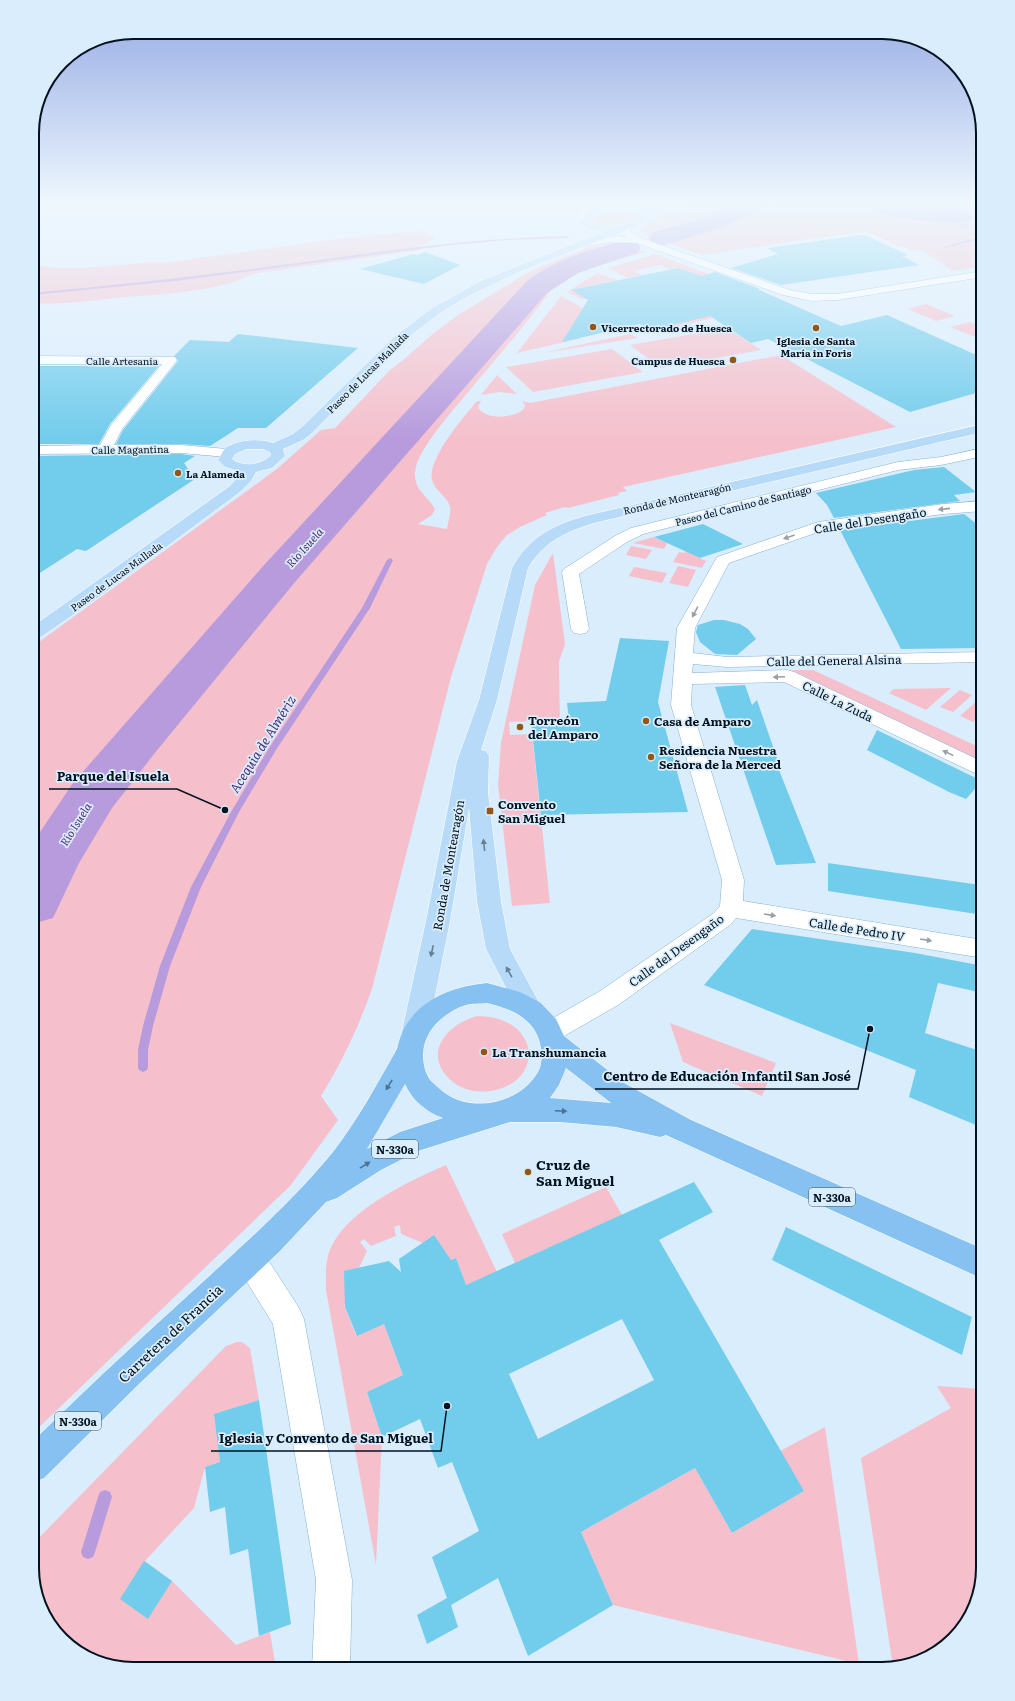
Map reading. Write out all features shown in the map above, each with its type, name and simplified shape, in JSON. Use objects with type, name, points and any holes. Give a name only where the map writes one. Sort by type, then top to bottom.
[{"type":"highway","name":"N-330a","points":[[499,1113],[526,1103],[536,1095],[550,1076],[555,1060],[552,1038],[541,1018],[528,1006],[508,997],[487,993],[464,995],[445,1003],[427,1015],[412,1042],[412,1069],[419,1085],[432,1099],[449,1109],[468,1115],[560,1110],[616,1115],[681,1129]]},
{"type":"highway","name":"N-330a","points":[[552,1038],[615,1091],[681,1129],[894,1226],[976,1261]]},
{"type":"highway","name":"Carretera de Francia","points":[[39,1459],[123,1376],[250,1259],[309,1201],[351,1148],[412,1042]]},
{"type":"highway","name":"Carretera de Francia","points":[[309,1201],[371,1161],[410,1141],[499,1113]]},
{"type":"main road","name":"Paseo de Lucas Mallada","points":[[274,448],[298,437],[307,430],[394,344],[425,319],[452,302],[494,280]]},
{"type":"main road","name":"Ronda de Montearagón","points":[[528,1006],[498,948],[489,901],[478,792],[478,762],[488,700],[520,568],[534,547],[558,530],[578,522],[976,430]]},
{"type":"main road","points":[[259,444],[274,448],[278,453],[276,459],[266,465],[251,468],[231,465],[225,460],[227,453],[235,448],[246,445],[259,444]]},
{"type":"main road","name":"Paseo de Lucas Mallada","points":[[39,630],[93,593],[235,489],[246,478],[251,468]]},
{"type":"main road","name":"Ronda de Montearagón","points":[[412,1042],[438,921],[467,761],[488,700]]},
{"type":"street","points":[[752,280],[787,293],[808,297],[837,297],[950,280]]},
{"type":"street","name":"Calle Artesanía","points":[[39,360],[171,360],[116,428],[104,450]]},
{"type":"street","name":"Calle Magantina","points":[[39,450],[181,449],[227,453]]},
{"type":"street","name":"Paseo del Camino de Santiago","points":[[580,629],[570,572],[621,539],[637,531],[898,466],[941,461],[976,454]]},
{"type":"street","name":"Calle del Desengaño","points":[[552,1038],[722,919],[731,908],[733,880],[681,705],[686,628],[723,560],[818,527],[943,509],[976,507]]},
{"type":"street","name":"Calle del General Alsina","points":[[684,658],[727,662],[976,657]]},
{"type":"street","name":"Calle La Zuda","points":[[683,679],[787,676],[976,767]]},
{"type":"street","name":"Calle de Pedro IV","points":[[731,908],[976,948]]},
{"type":"street","points":[[250,1259],[288,1319],[334,1580],[331,1662]]},
{"type":"shaded area","points":[[39,280],[237,280],[222,285],[186,292],[39,303]]},
{"type":"shaded area","points":[[515,280],[535,280],[527,286],[329,505],[352,510],[554,280],[563,280],[553,288],[439,427],[423,452],[417,463],[415,479],[419,488],[435,509],[432,515],[418,524],[447,529],[450,515],[449,503],[435,487],[432,479],[432,471],[435,461],[448,438],[477,401],[481,401],[478,407],[487,414],[500,417],[507,416],[524,409],[525,405],[522,401],[530,403],[781,355],[896,427],[623,487],[627,491],[618,493],[619,495],[545,513],[547,515],[520,527],[507,535],[497,547],[487,564],[451,677],[372,989],[350,1044],[321,1096],[338,1120],[291,1185],[39,1427],[39,642],[278,468],[321,430],[335,428],[390,370],[435,332],[458,315]]},
{"type":"shaded area","points":[[585,280],[615,280],[576,289],[587,299],[581,299],[567,292]]},
{"type":"shaded area","points":[[713,280],[726,280],[733,283],[726,285]]},
{"type":"shaded area","points":[[561,296],[594,314],[582,338],[517,353]]},
{"type":"shaded area","points":[[926,304],[955,316],[936,321],[907,309]]},
{"type":"shaded area","points":[[748,307],[748,310],[644,334],[639,331]]},
{"type":"shaded area","points":[[970,322],[976,325],[976,337],[950,327]]},
{"type":"shaded area","points":[[727,328],[761,350],[661,368],[630,345]]},
{"type":"shaded area","points":[[630,334],[638,338],[542,353]]},
{"type":"shaded area","points":[[612,349],[643,372],[533,392],[506,367]]},
{"type":"shaded area","points":[[497,375],[517,394],[499,392],[481,395]]},
{"type":"shaded area","points":[[653,537],[667,543],[664,549],[633,543]]},
{"type":"shaded area","points":[[631,546],[652,550],[646,559],[626,555]]},
{"type":"shaded area","points":[[685,551],[706,561],[702,568],[673,562],[679,552],[685,553]]},
{"type":"shaded area","points":[[553,553],[565,644],[559,662],[560,727],[532,732],[531,721],[509,722],[510,735],[532,734],[550,903],[512,906],[498,785],[501,743],[535,585]]},
{"type":"shaded area","points":[[678,566],[696,570],[688,587],[669,583]]},
{"type":"shaded area","points":[[634,567],[667,573],[662,583],[629,576]]},
{"type":"shaded area","points":[[791,670],[813,670],[976,746],[976,759]]},
{"type":"shaded area","points":[[951,688],[926,710],[889,693],[894,689]]},
{"type":"shaded area","points":[[960,690],[972,695],[953,712],[940,707]]},
{"type":"shaded area","points":[[976,702],[976,719],[973,722],[960,716]]},
{"type":"shaded area","points":[[477,1016],[498,1019],[514,1027],[524,1038],[528,1050],[527,1064],[521,1076],[508,1085],[485,1092],[466,1089],[457,1085],[444,1072],[439,1062],[438,1052],[441,1043],[447,1034],[455,1026],[465,1020]]},
{"type":"shaded area","points":[[670,1023],[776,1063],[762,1096],[683,1062]]},
{"type":"shaded area","points":[[446,1165],[497,1272],[466,1285],[456,1258],[437,1266],[434,1235],[423,1243],[401,1234],[400,1225],[394,1227],[396,1236],[371,1246],[364,1239],[360,1242],[367,1251],[359,1268],[344,1272],[344,1278],[357,1276],[363,1295],[344,1305],[356,1335],[384,1324],[403,1375],[367,1392],[382,1437],[376,1565],[326,1290],[327,1260],[335,1240],[346,1226],[360,1213],[395,1190]]},
{"type":"shaded area","points":[[606,1187],[622,1215],[515,1263],[502,1234]]},
{"type":"shaded area","points":[[237,1342],[242,1342],[250,1348],[259,1400],[215,1414],[220,1462],[205,1467],[194,1508],[145,1561],[172,1581],[236,1645],[270,1632],[275,1662],[127,1662],[103,1657],[91,1652],[71,1639],[62,1630],[46,1604],[40,1581],[39,1538],[226,1346]]},
{"type":"shaded area","points":[[937,1386],[976,1389],[976,1568],[973,1593],[960,1620],[944,1639],[924,1652],[912,1657],[892,1661],[861,1458],[951,1408]]},
{"type":"shaded area","points":[[825,1427],[859,1662],[851,1662],[613,1605],[581,1532],[695,1468],[732,1533],[804,1491],[780,1451]]},
{"type":"building","points":[[409,280],[431,280],[424,284]]},
{"type":"building","points":[[618,280],[737,280],[760,289],[757,289],[841,326],[887,315],[976,355],[976,393],[910,412],[768,339],[751,343],[710,316],[655,329],[648,325],[643,326],[640,324],[562,342],[588,300],[571,290]]},
{"type":"building","points":[[767,280],[813,280],[781,285]]},
{"type":"building","points":[[238,334],[358,348],[266,428],[238,428],[210,446],[181,444],[116,444],[123,430],[178,361],[174,356],[190,340],[229,342]]},
{"type":"building","points":[[39,366],[159,366],[110,424],[99,444],[39,444]]},
{"type":"building","points":[[181,454],[195,456],[184,463],[195,479],[86,551],[77,549],[39,573],[39,456]]},
{"type":"building","points":[[944,467],[976,492],[954,495],[960,501],[834,518],[827,505],[816,493],[914,470]]},
{"type":"building","points":[[964,514],[976,523],[976,648],[901,649],[840,530]]},
{"type":"building","points":[[703,524],[743,544],[700,558],[654,537]]},
{"type":"building","points":[[714,620],[724,620],[740,624],[748,629],[756,639],[737,655],[715,654],[700,642],[696,632],[698,625]]},
{"type":"building","points":[[620,638],[669,641],[658,702],[688,812],[541,815],[531,721],[569,720],[567,703],[606,701]]},
{"type":"building","points":[[745,685],[752,705],[757,700],[781,770],[779,770],[816,863],[776,865],[715,687]]},
{"type":"building","points":[[877,730],[976,778],[976,788],[966,799],[949,792],[867,750]]},
{"type":"building","points":[[828,863],[976,884],[976,914],[828,891]]},
{"type":"building","points":[[752,929],[915,953],[976,965],[976,991],[938,983],[925,1033],[976,1050],[976,1125],[909,1097],[916,1070],[704,985]]},
{"type":"building","points":[[694,1182],[713,1212],[659,1240],[804,1491],[732,1533],[695,1468],[581,1532],[613,1605],[528,1656],[498,1578],[451,1605],[458,1627],[427,1644],[417,1615],[447,1598],[432,1557],[479,1531],[452,1462],[438,1468],[420,1419],[382,1437],[367,1392],[403,1375],[384,1324],[357,1336],[345,1307],[344,1271],[389,1261],[401,1272],[399,1259],[434,1235],[451,1260],[456,1258],[466,1285]],"holes":[[[622,1319],[654,1380],[538,1439],[509,1374]]]},
{"type":"building","points":[[786,1227],[972,1317],[962,1355],[772,1260]]},
{"type":"building","points":[[259,1400],[291,1624],[259,1636],[248,1549],[230,1555],[225,1507],[210,1512],[205,1467],[220,1462],[214,1414]]},
{"type":"building","points":[[144,1561],[172,1581],[148,1619],[120,1599]]},
{"type":"waterway","points":[[39,293],[163,280]]},
{"type":"waterway","name":"Río Isuela","points":[[39,887],[51,861],[92,796],[136,742],[280,573],[537,287],[545,280]]},
{"type":"waterway","name":"Acequia de Almériz","points":[[143,1067],[143,1050],[148,1026],[165,966],[196,887],[235,812],[272,750],[366,608],[390,560]]},
{"type":"waterway","name":"Acequia de Almériz","points":[[88,1552],[105,1497]]},
{"type":"place","name":"Vicerrectorado de Huesca","points":[[593,327]]},
{"type":"place","name":"Iglesia de Santa María in Foris","points":[[816,328]]},
{"type":"place","name":"Campus de Huesca","points":[[733,360]]},
{"type":"place","name":"La Alameda","points":[[178,473]]},
{"type":"place","name":"Casa de Amparo","points":[[646,721]]},
{"type":"place","name":"Torreón del Amparo","points":[[520,727]]},
{"type":"place","name":"Residencia Nuestra Señora de la Merced","points":[[651,757]]},
{"type":"place","name":"Parque del Isuela","points":[[225,810]]},
{"type":"place","name":"Convento San Miguel","points":[[490,811]]},
{"type":"place","name":"Centro de Educación Infantil San José","points":[[870,1029]]},
{"type":"place","name":"La Transhumancia","points":[[484,1052]]},
{"type":"place","name":"Cruz de San Miguel","points":[[528,1172]]},
{"type":"place","name":"Iglesia y Convento de San Miguel","points":[[447,1406]]}]
